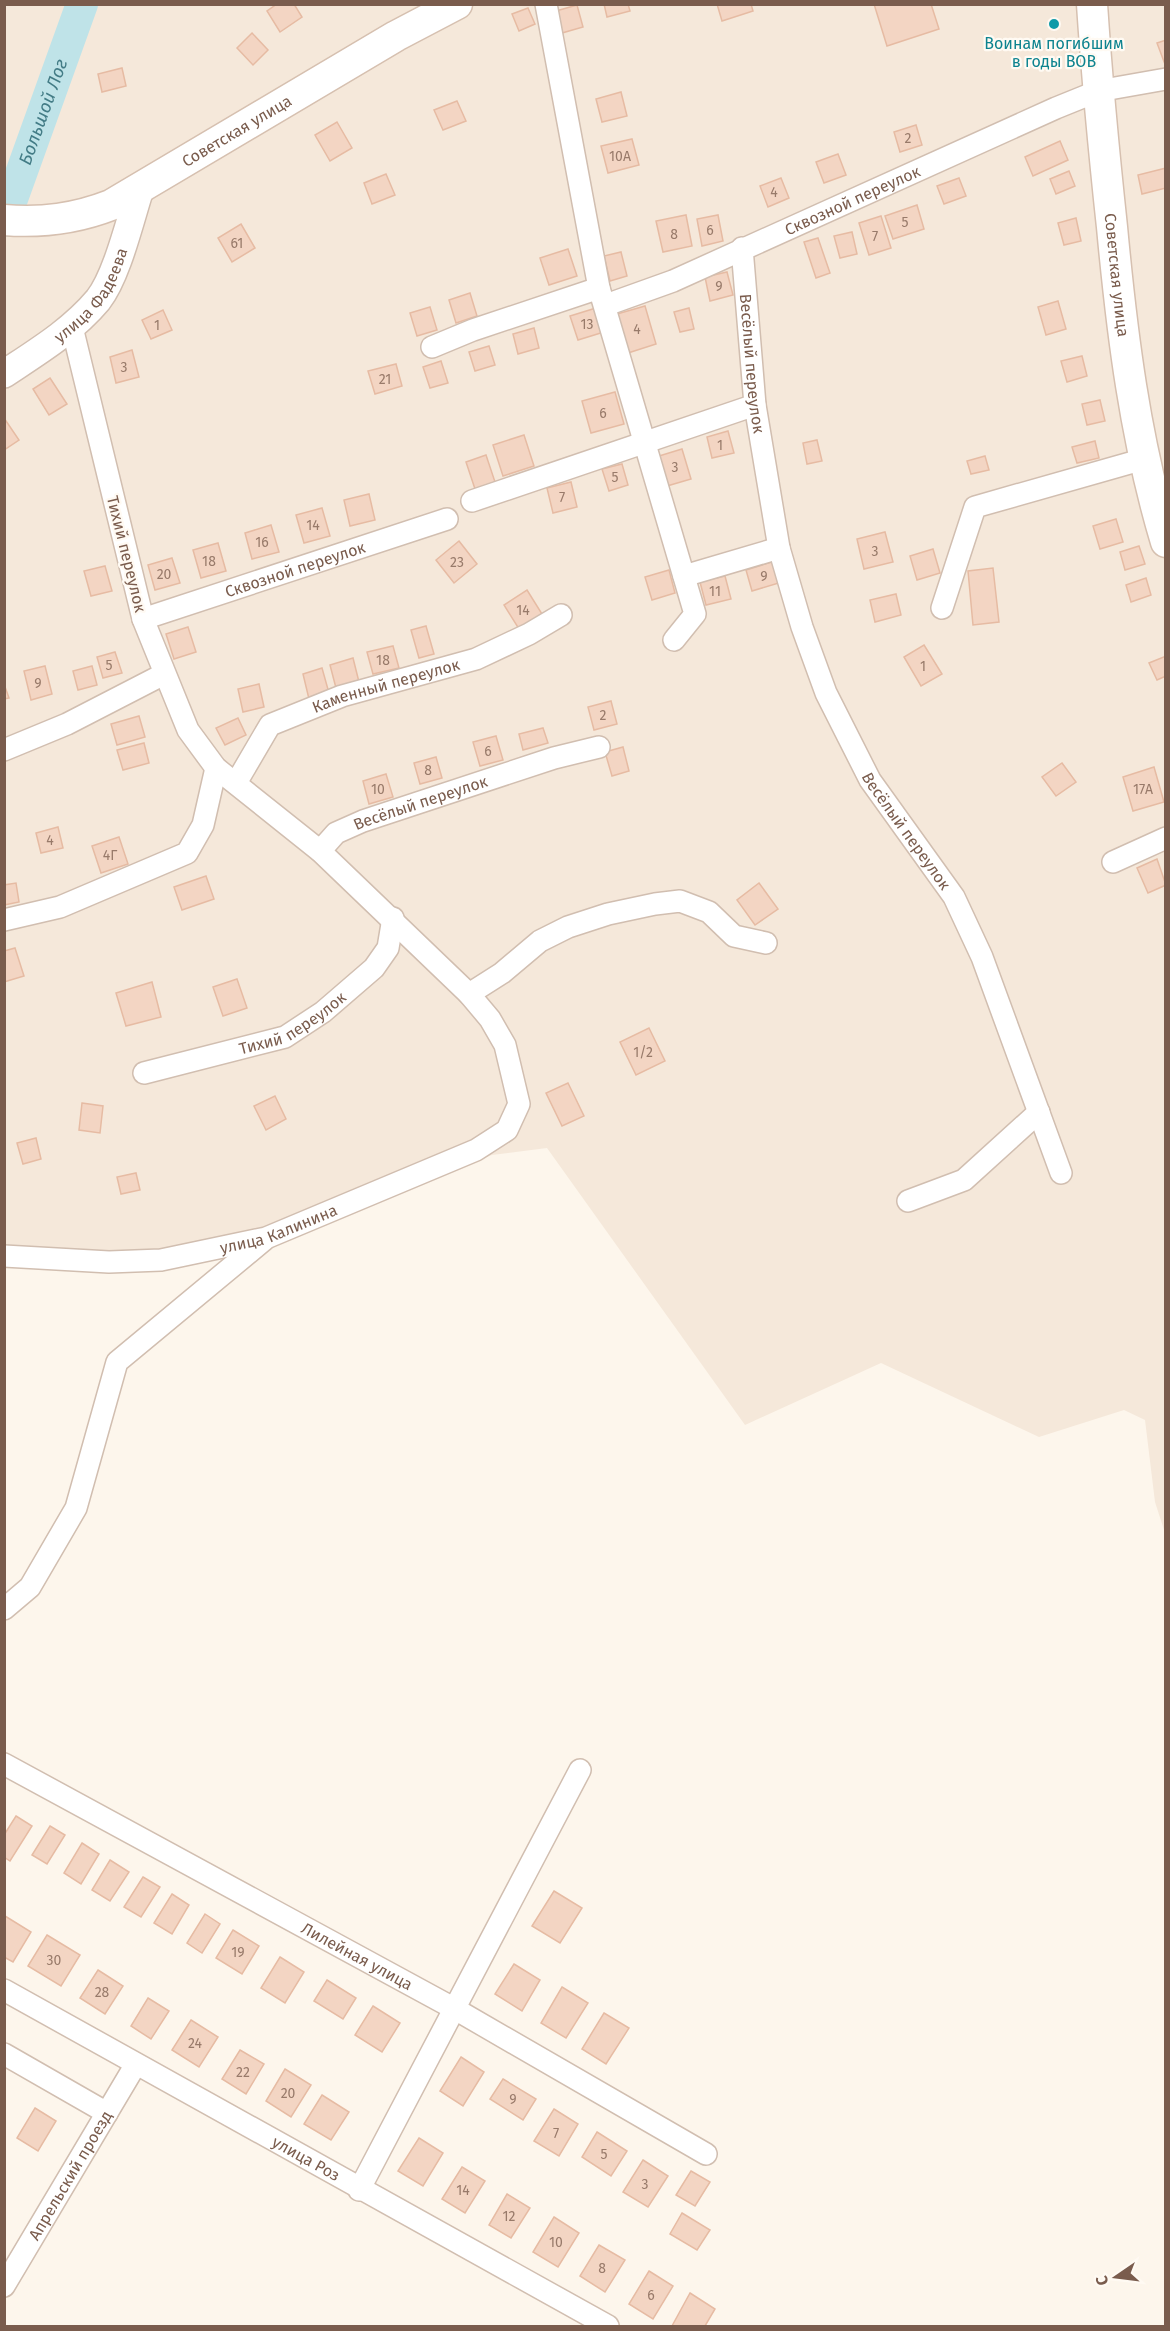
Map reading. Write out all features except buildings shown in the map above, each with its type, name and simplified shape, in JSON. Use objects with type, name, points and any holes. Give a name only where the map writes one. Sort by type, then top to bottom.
[{"type":"main road","name":"Советская улица","points":[[4,220],[40,222],[86,215],[140,189],[396,36],[457,4]]},
{"type":"main road","name":"Советская улица","points":[[1092,4],[1098,91],[1129,382],[1144,459],[1166,542]]},
{"type":"street","points":[[546,4],[602,297],[647,443],[695,614],[674,640]]},
{"type":"street","name":"Сквозной переулок","points":[[432,347],[473,330],[673,281],[742,248],[922,170],[1011,127],[1098,91],[1164,84]]},
{"type":"street","name":"улица Фадеева","points":[[4,374],[72,327],[99,298],[116,262],[140,189]]},
{"type":"street","name":"Весёлый переулок","points":[[742,248],[755,405],[779,548],[802,627],[826,693],[870,780],[954,897],[982,957],[1061,1173]]},
{"type":"street","name":"Тихий переулок","points":[[72,327],[143,619],[188,730],[216,768],[320,851],[393,918],[441,969],[469,994],[490,1019],[505,1045],[519,1104]]},
{"type":"street","points":[[472,501],[755,405]]},
{"type":"street","points":[[942,608],[975,507],[1144,459]]},
{"type":"street","name":"Сквозной переулок","points":[[143,619],[447,519]]},
{"type":"street","points":[[684,576],[779,548]]},
{"type":"street","name":"Каменный переулок","points":[[236,783],[270,725],[342,696],[476,659],[561,615]]},
{"type":"street","points":[[4,750],[67,724],[164,674]]},
{"type":"street","name":"Весёлый переулок","points":[[320,851],[336,832],[363,821],[521,768],[599,747]]},
{"type":"street","points":[[4,920],[60,907],[187,853],[203,825],[216,768]]},
{"type":"street","points":[[1113,862],[1166,838]]},
{"type":"street","points":[[469,994],[502,973],[540,941],[568,927],[608,914],[655,904],[680,901],[710,912],[734,936],[766,943]]},
{"type":"street","name":"Тихий переулок","points":[[144,1073],[285,1037],[323,1012],[374,968],[388,948],[393,918]]},
{"type":"street","name":"улица Калинина","points":[[4,1256],[110,1262],[161,1260],[266,1238],[476,1150],[507,1130],[519,1104]]},
{"type":"street","points":[[909,1201],[964,1180],[1039,1112]]},
{"type":"street","points":[[4,1609],[30,1587],[76,1508],[117,1362],[266,1238]]},
{"type":"street","name":"Лилейная улица","points":[[4,1764],[455,2009],[706,2154]]},
{"type":"street","points":[[360,2190],[580,1770]]},
{"type":"street","name":"улица Роз","points":[[4,1990],[608,2326]]},
{"type":"street","points":[[4,2054],[107,2113]]},
{"type":"street","name":"Апрельский проезд","points":[[4,2286],[136,2064]]},
{"type":"shaded area","points":[[4,5],[1165,5],[1165,1533],[1155,1502],[1145,1420],[1124,1410],[1039,1437],[881,1363],[745,1425],[547,1148],[492,1155],[302,1232],[179,1267],[131,1271],[83,1265],[5,1268]]},
{"type":"waterway","name":"Большой Лог","points":[[4,221],[82,4]]},
{"type":"place","name":"Воинам погибшим в годы ВОВ","points":[[1054,24]]}]
